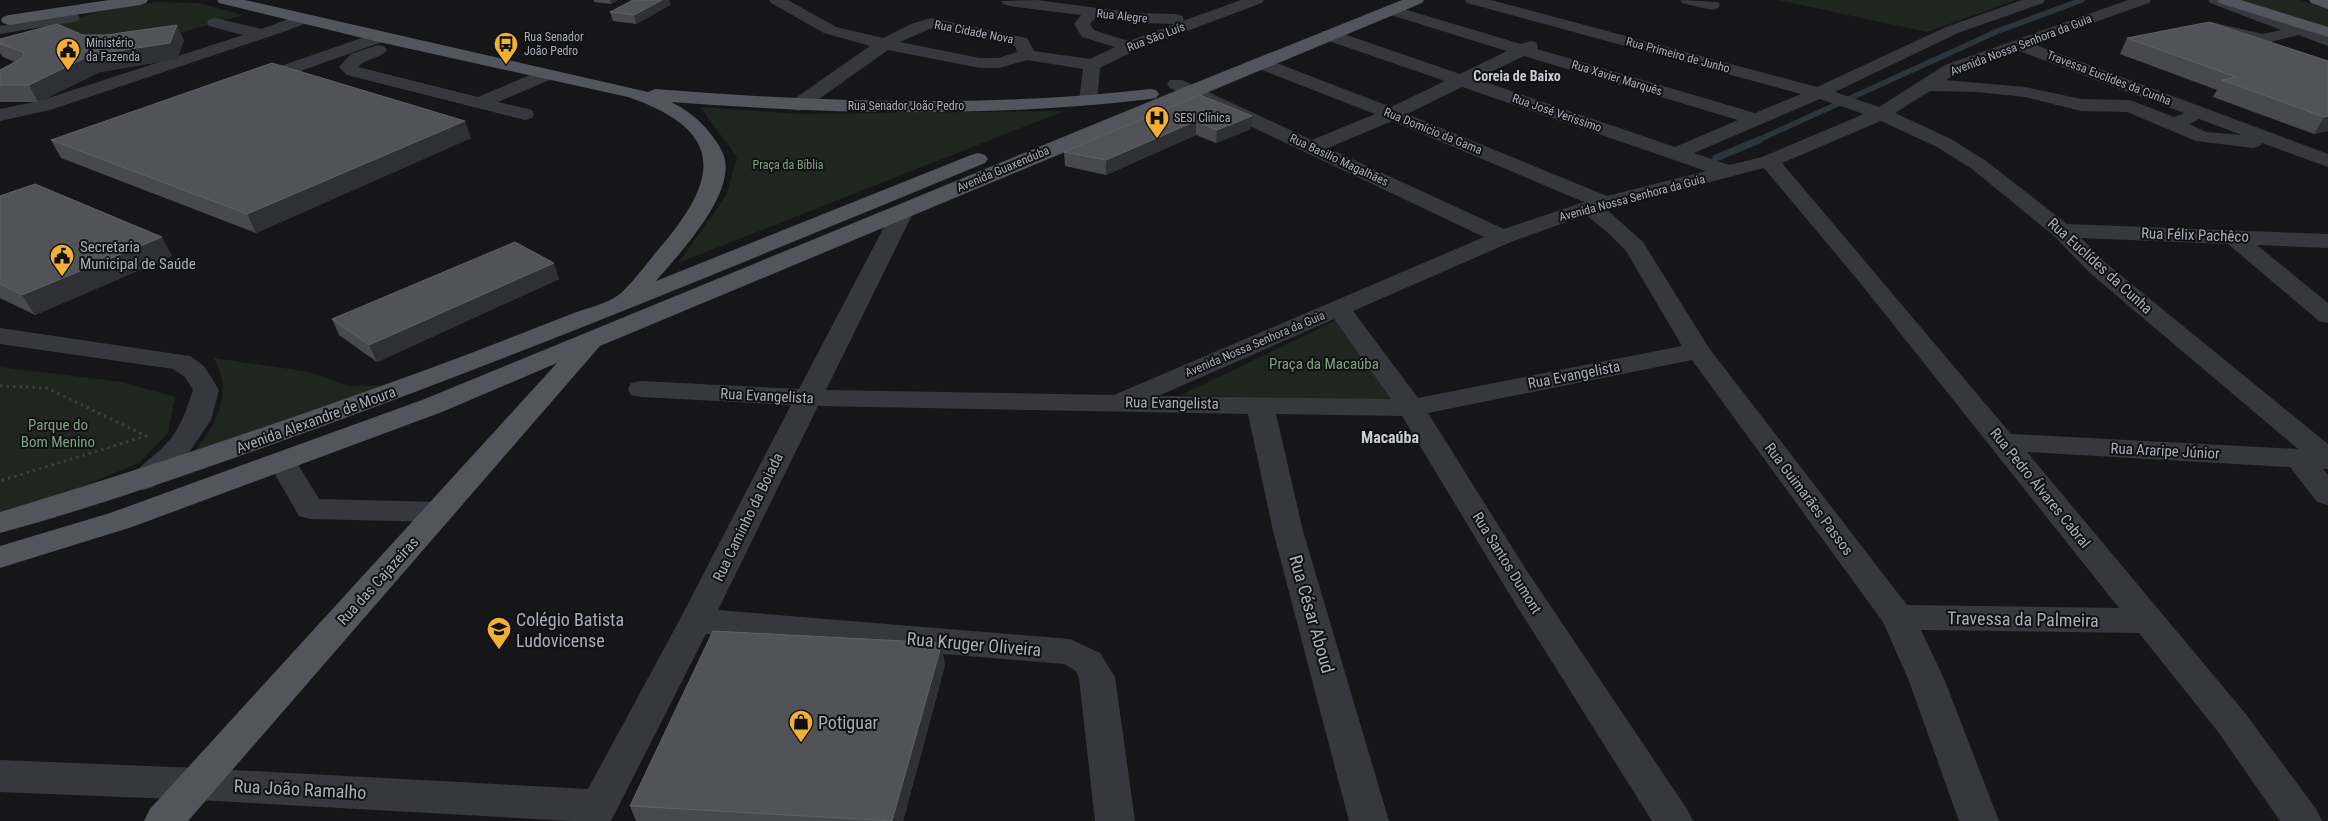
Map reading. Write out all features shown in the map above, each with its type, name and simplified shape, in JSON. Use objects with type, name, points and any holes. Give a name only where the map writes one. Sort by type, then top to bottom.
[{"type":"main road","points":[[4,25],[106,0]]},
{"type":"main road","points":[[4,25],[140,0]]},
{"type":"main road","name":"Rua Senador João Pedro","points":[[225,0],[400,42],[633,93],[798,105],[957,106],[1088,101],[1150,94]]},
{"type":"main road","name":"Avenida Guaxenduba","points":[[592,341],[903,211],[1183,87],[1389,5],[1416,0]]},
{"type":"main road","points":[[2226,0],[2304,29],[2328,32]]},
{"type":"main road","points":[[2317,0],[2328,4]]},
{"type":"main road","name":"Avenida Guaxenduba","points":[[627,300],[1078,119],[1150,94],[1183,87],[1260,63],[1330,35],[1389,5]]},
{"type":"main road","name":"Rua Senador João Pedro","points":[[592,341],[685,231],[702,207],[715,173],[715,160],[705,139],[690,122],[668,107],[633,93]]},
{"type":"main road","points":[[903,211],[902,202],[914,191],[1055,134],[1078,119]]},
{"type":"main road","name":"Avenida Alexandre de Moura","points":[[0,523],[144,480],[367,403],[627,300]]},
{"type":"main road","points":[[528,339],[571,335],[592,341]]},
{"type":"main road","name":"Avenida Alexandre de Moura","points":[[0,557],[121,520],[282,462],[432,406],[592,341]]},
{"type":"main road","name":"Rua das Cajazeiras","points":[[164,821],[592,341]]},
{"type":"street","points":[[778,0],[830,30],[888,43]]},
{"type":"street","name":"Rua São Luís","points":[[1092,65],[1130,46],[1256,0]]},
{"type":"street","name":"Rua Primeiro de Junho","points":[[1473,0],[1825,95],[1873,111]]},
{"type":"street","points":[[1688,0],[1712,5]]},
{"type":"street","points":[[1676,154],[1757,120],[1825,95],[1952,30],[2037,0]]},
{"type":"street","name":"Avenida Nossa Senhora da Guia","points":[[1121,402],[1503,237],[1597,205],[1769,161],[1927,85],[1951,70],[2017,44],[2143,0]]},
{"type":"street","points":[[2216,0],[2304,29],[2328,41]]},
{"type":"street","points":[[995,11],[1010,1]]},
{"type":"street","name":"Rua Alegre","points":[[1010,1],[1091,13],[1176,13]]},
{"type":"street","name":"Rua Xavier Marquês","points":[[1389,5],[1524,50],[1757,120]]},
{"type":"street","points":[[1091,13],[1084,19],[1082,24],[1084,29],[1096,37],[1130,46]]},
{"type":"street","points":[[4,25],[72,18]]},
{"type":"street","points":[[0,114],[43,106],[303,19]]},
{"type":"street","points":[[215,24],[262,34]]},
{"type":"street","name":"Rua Cidade Nova","points":[[798,105],[888,43],[922,24],[974,25],[1021,42],[1025,47],[1026,55]]},
{"type":"street","points":[[1312,147],[1392,114],[1524,50],[1566,24]]},
{"type":"street","points":[[2196,26],[2216,27],[2291,48],[2276,53]]},
{"type":"street","points":[[2263,39],[2304,29]]},
{"type":"street","name":"Rua José Veríssimo","points":[[1330,35],[1729,172]]},
{"type":"street","points":[[234,88],[379,37]]},
{"type":"street","points":[[400,42],[357,58],[348,66],[353,71],[525,114]]},
{"type":"street","name":"Rua Cidade Nova","points":[[888,43],[980,63],[1006,62],[1026,55],[1092,65]]},
{"type":"street","name":"Travessa Euclídes da Cunha","points":[[2017,44],[2328,162]]},
{"type":"street","name":"Rua Domício da Gama","points":[[1260,63],[1392,114],[1597,205]]},
{"type":"street","points":[[1088,101],[1092,65]]},
{"type":"street","points":[[481,102],[548,74]]},
{"type":"street","points":[[1927,85],[1977,86],[2025,92],[2081,105],[2130,106],[2177,125]]},
{"type":"street","name":"Rua Basilio Magalhães","points":[[1183,87],[1503,237]]},
{"type":"street","name":"Rua Euclídes da Cunha","points":[[1873,111],[1944,143],[1978,165],[2061,230],[2099,270],[2328,460]]},
{"type":"street","name":"Travessa Euclídes da Cunha","points":[[2202,113],[2180,121],[2177,125],[2183,131],[2211,139],[2282,145]]},
{"type":"street","name":"Rua Pedro Álvares Cabral","points":[[1769,161],[1869,278],[2232,722],[2302,821]]},
{"type":"street","name":"Rua Guimarães Passos","points":[[1597,205],[1635,247],[1698,351],[1898,617],[1927,681],[1979,821]]},
{"type":"street","name":"Rua Caminho da Boiada","points":[[595,813],[696,621],[903,211]]},
{"type":"street","name":"Rua Félix Pachêco","points":[[2061,230],[2328,241]]},
{"type":"street","points":[[2234,237],[2328,316]]},
{"type":"street","name":"Rua Santos Dumont","points":[[1338,308],[1411,408],[1516,579],[1673,821]]},
{"type":"street","points":[[0,336],[181,362],[195,372],[206,390],[197,420],[176,450],[144,480]]},
{"type":"street","name":"Rua Evangelista","points":[[641,389],[807,398],[1411,408],[1698,351]]},
{"type":"street","name":"Rua César Aboud","points":[[1260,404],[1288,530],[1369,821]]},
{"type":"street","name":"Rua Araripe Júnior","points":[[2002,442],[2328,460]]},
{"type":"street","points":[[2298,458],[2328,495]]},
{"type":"street","points":[[282,462],[310,509],[439,512]]},
{"type":"street","name":"Travessa da Palmeira","points":[[1898,617],[2149,621]]},
{"type":"street","name":"Rua Kruger Oliveira","points":[[696,621],[1070,652],[1088,662],[1096,676],[1115,821]]},
{"type":"street","name":"Rua João Ramalho","points":[[0,776],[197,784],[595,813]]},
{"type":"path","points":[[0,386],[46,388],[146,436],[0,481]]},
{"type":"green space","points":[[1778,0],[2016,0],[1927,32]]},
{"type":"green space","points":[[2239,0],[2300,0],[2328,9],[2328,28]]},
{"type":"green space","points":[[156,2],[199,3],[243,15],[166,37],[30,39],[17,35],[106,10]]},
{"type":"green space","name":"Praça da Bíblia","points":[[700,107],[800,114],[1064,111],[678,263],[726,196],[737,157]]},
{"type":"green space","name":"Praça da Macaúba","points":[[1335,321],[1395,401],[1181,395]]},
{"type":"green space","points":[[214,358],[310,372],[348,386],[395,385],[187,460],[201,443],[213,423],[221,402],[222,380]]},
{"type":"green space","name":"Parque do Bom Menino","points":[[0,367],[122,382],[175,397],[168,433],[139,463],[71,491],[0,514]]},
{"type":"building","points":[[633,0],[662,0],[634,15],[610,12]]},
{"type":"building","points":[[2209,22],[2328,61],[2328,116],[2324,117],[2222,80],[2236,77],[2127,38]]},
{"type":"building","points":[[57,24],[83,35],[106,35],[177,25],[170,43],[91,55],[29,85],[0,85],[0,70],[24,57],[23,52],[0,44],[0,39]]},
{"type":"building","points":[[272,63],[465,121],[247,214],[51,140]]},
{"type":"building","points":[[1200,95],[1252,116],[1217,130],[1196,121],[1106,160],[1064,152]]},
{"type":"building","name":"Secretaria Municipal de Saúde","points":[[35,184],[162,237],[22,295],[0,284],[0,196]]},
{"type":"building","points":[[515,242],[554,263],[369,345],[332,319]]},
{"type":"building","name":"Potiguar","points":[[713,631],[942,643],[892,821],[630,806]]},
{"type":"waterway","points":[[1756,141],[1998,31],[2082,0]]},
{"type":"waterway","points":[[1716,158],[1759,140]]},
{"type":"place","name":"Rua Senador João Pedro","points":[[506,65]]},
{"type":"place","name":"Ministério da Fazenda","points":[[68,71]]},
{"type":"place","name":"SESI Clínica","points":[[1157,139]]},
{"type":"place","name":"Secretaria Municipal de Saúde","points":[[62,277]]},
{"type":"place","name":"Colégio Batista Ludovicense","points":[[499,650]]},
{"type":"place","name":"Potiguar","points":[[801,743]]},
{"type":"district","name":"Coreia de Baixo","points":[[1517,76]]},
{"type":"district","name":"Macaúba","points":[[1390,437]]}]
